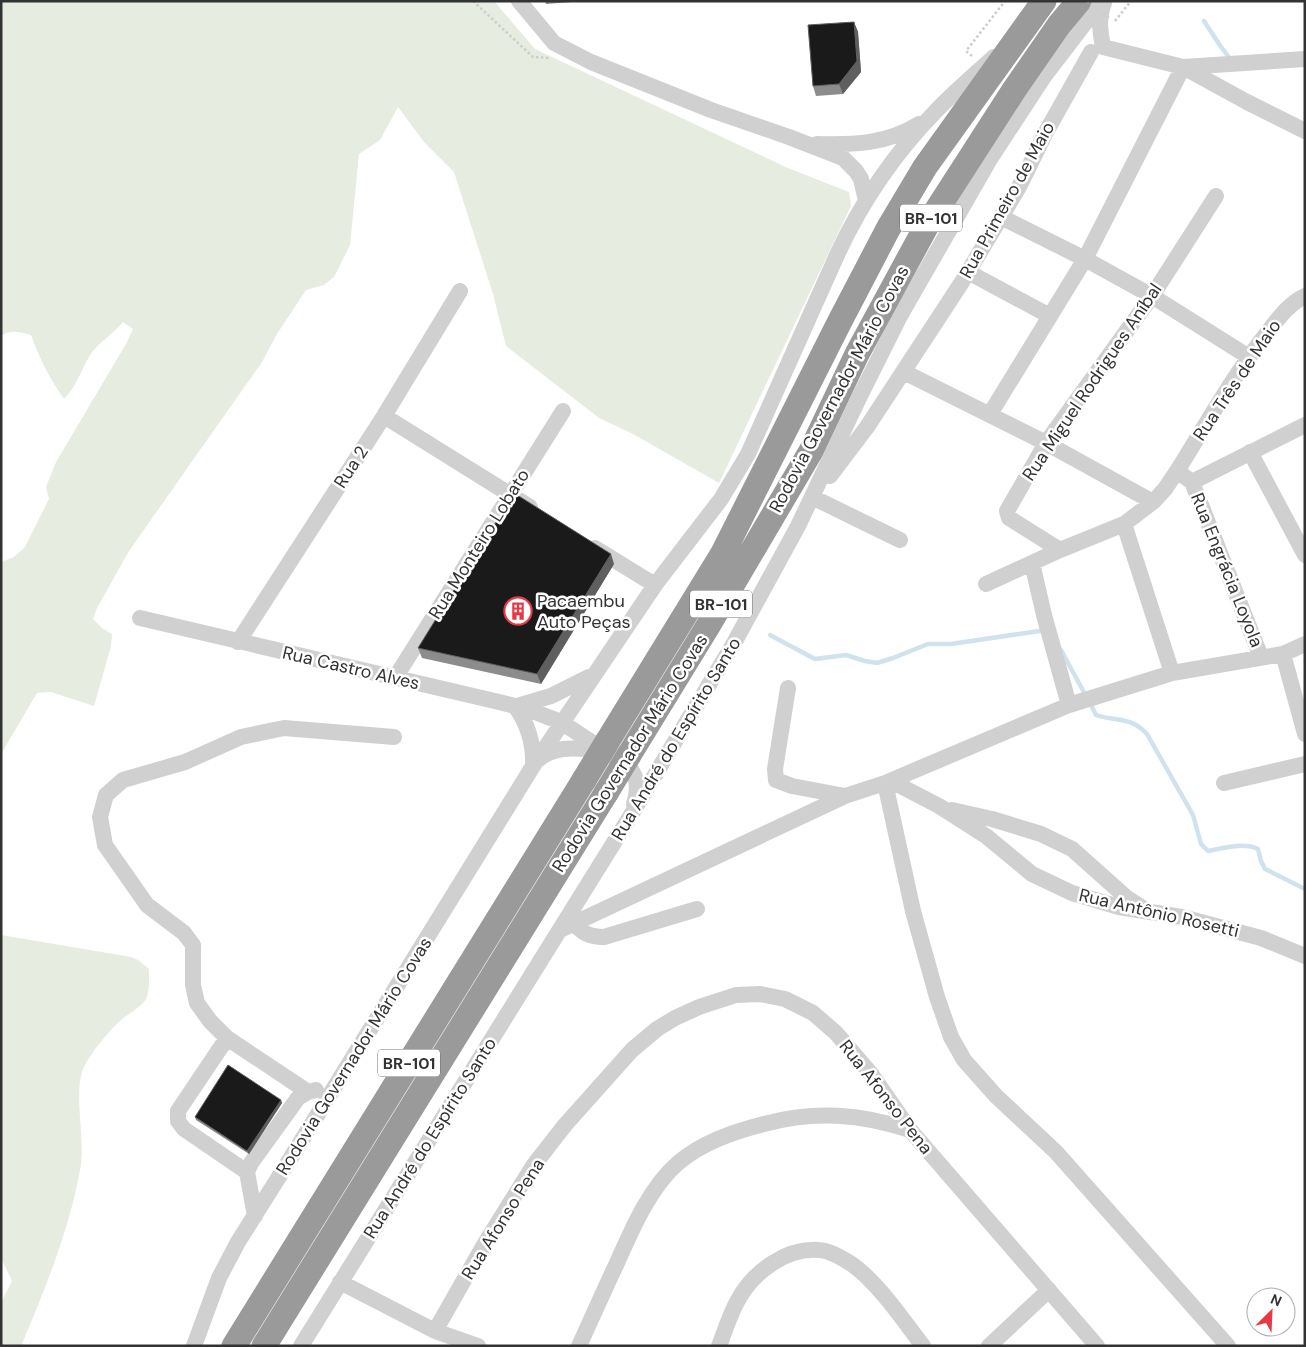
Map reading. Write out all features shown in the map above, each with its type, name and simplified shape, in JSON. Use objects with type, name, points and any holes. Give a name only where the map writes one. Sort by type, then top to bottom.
[{"type":"highway","name":"Rodovia Governador Mário Covas","points":[[234,1346],[723,553],[840,320],[893,221],[925,167],[1044,1]]},
{"type":"highway","name":"Rodovia Governador Mário Covas","points":[[264,1346],[708,626],[811,451],[857,354],[927,224],[1014,90],[1059,25],[1079,1]]},
{"type":"street","points":[[519,1],[554,43],[591,62],[710,110],[843,158],[861,179],[866,201]]},
{"type":"street","points":[[1097,49],[1100,12],[1103,1]]},
{"type":"street","name":"Rua André do Espírito Santo","points":[[301,1346],[566,926],[734,643],[812,501],[858,398],[900,316],[990,159],[1043,78],[1103,1]]},
{"type":"street","name":"Rodovia Governador Mário Covas","points":[[194,1346],[219,1278],[238,1242],[533,766],[654,585],[710,515],[735,477],[748,454],[836,255],[866,201],[897,157],[935,112],[1022,31]]},
{"type":"street","points":[[1043,78],[1097,49],[1183,67],[1305,59]]},
{"type":"street","name":"Rua Primeiro de Maio","points":[[812,501],[867,427],[968,272],[1019,187],[1046,132],[1097,49]]},
{"type":"street","points":[[1183,67],[1305,131]]},
{"type":"street","points":[[990,414],[1085,259],[1183,67]]},
{"type":"street","points":[[789,137],[818,144],[882,141],[910,130],[935,112]]},
{"type":"street","name":"Rua Miguel Rodrigues Aníbal","points":[[1060,550],[1009,518],[1007,511],[1046,443],[1152,296],[1216,196]]},
{"type":"street","points":[[1001,217],[1085,259],[1152,296],[1249,357]]},
{"type":"street","points":[[968,272],[1050,316]]},
{"type":"street","name":"Rua 2","points":[[238,642],[384,416],[460,291]]},
{"type":"street","name":"Rua Três de Maio","points":[[986,584],[1060,550],[1124,524],[1153,502],[1165,489],[1177,471],[1249,357],[1285,310],[1296,300],[1305,296]]},
{"type":"street","points":[[904,372],[1046,443],[1153,502]]},
{"type":"street","name":"Rua Monteiro Lobato","points":[[396,678],[563,411]]},
{"type":"street","points":[[384,416],[542,515]]},
{"type":"street","points":[[1177,471],[1192,482],[1305,425]]},
{"type":"street","points":[[1250,452],[1305,554]]},
{"type":"street","name":"Rua Engrácia Loyola","points":[[1192,482],[1262,658]]},
{"type":"street","points":[[812,501],[900,540]]},
{"type":"street","points":[[1124,524],[1172,673]]},
{"type":"street","points":[[582,540],[654,585]]},
{"type":"street","points":[[1032,563],[1069,705]]},
{"type":"street","name":"Rua Castro Alves","points":[[140,618],[515,706],[546,715],[604,746],[629,767],[636,776],[637,795],[628,820]]},
{"type":"street","points":[[566,926],[845,796],[888,782],[1069,705],[1172,673],[1284,654],[1305,644]]},
{"type":"street","points":[[1284,654],[1305,734]]},
{"type":"street","points":[[533,766],[530,734],[515,706],[551,696],[593,675]]},
{"type":"street","points":[[788,688],[775,769],[776,780],[792,786],[845,796]]},
{"type":"street","points":[[308,1092],[227,1038],[210,1021],[197,1003],[193,985],[193,945],[184,933],[147,905],[105,845],[100,816],[106,795],[123,780],[185,762],[241,737],[284,728],[394,737]]},
{"type":"street","points":[[533,766],[543,755],[556,749],[604,746]]},
{"type":"street","points":[[1224,783],[1305,764]]},
{"type":"street","points":[[888,782],[913,911],[937,997],[951,1037],[964,1060],[996,1096],[1056,1152],[1228,1346]]},
{"type":"street","name":"Rua Antônio Rosetti","points":[[888,782],[939,806],[986,836],[1032,874],[1072,893],[1150,914],[1182,917],[1261,938],[1305,956]]},
{"type":"street","points":[[939,806],[1041,834],[1072,849],[1127,898],[1150,914]]},
{"type":"street","points":[[986,836],[992,819]]},
{"type":"street","points":[[1096,900],[1106,893],[1109,882]]},
{"type":"street","points":[[566,926],[592,937],[604,937],[697,909]]},
{"type":"street","name":"Rua Afonso Pena","points":[[441,1337],[484,1245],[533,1166],[565,1125],[632,1050],[657,1029],[683,1014],[736,995],[760,994],[785,998],[812,1013],[836,1033],[872,1075],[910,1130],[1097,1346]]},
{"type":"street","points":[[227,1038],[178,1111],[178,1121],[184,1129],[247,1172]]},
{"type":"street","points":[[254,1216],[247,1172],[251,1163],[298,1098],[308,1092],[336,1086]]},
{"type":"street","points":[[579,1346],[639,1214],[657,1187],[678,1163],[706,1144],[732,1132],[780,1119],[821,1114],[885,1121],[910,1130]]},
{"type":"street","points":[[719,1346],[738,1299],[758,1274],[779,1259],[804,1250],[820,1250],[836,1255],[854,1266],[880,1292],[923,1346]]},
{"type":"street","points":[[340,1282],[441,1337],[478,1346]]},
{"type":"street","points":[[989,1346],[1049,1290]]},
{"type":"path","points":[[473,1],[533,57],[552,59]]},
{"type":"path","points":[[984,66],[966,51],[1005,1]]},
{"type":"path","points":[[1087,1],[1108,18]]},
{"type":"path","points":[[1110,28],[1131,1]]},
{"type":"shaded area","points":[[1,1],[494,1],[535,49],[788,168],[849,192],[851,206],[719,483],[633,434],[599,418],[506,346],[493,294],[454,172],[424,142],[398,107],[380,140],[359,154],[350,245],[334,277],[324,285],[306,290],[277,334],[262,362],[129,551],[97,608],[93,619],[112,634],[111,646],[94,706],[51,692],[37,693],[1,754],[1,562],[14,557],[25,547],[49,499],[46,487],[56,462],[133,329],[123,322],[98,346],[90,355],[76,383],[64,399],[45,368],[31,335],[12,332],[1,336]]},
{"type":"shaded area","points":[[1,935],[131,957],[149,969],[149,988],[144,1002],[110,1031],[93,1053],[82,1072],[79,1095],[82,1146],[80,1170],[75,1193],[70,1215],[55,1260],[21,1346],[1,1346],[1,1303],[12,1281],[1,1258]]},
{"type":"building","points":[[854,22],[857,61],[839,84],[813,86],[808,25]]},
{"type":"building","name":"Pacaembu Auto Peças","points":[[514,493],[611,554],[537,674],[418,648]]},
{"type":"building","points":[[228,1065],[281,1100],[247,1151],[195,1117]]},
{"type":"waterway","points":[[1204,21],[1230,59]]},
{"type":"waterway","points":[[770,635],[815,659],[846,655],[877,663],[928,644],[951,644],[1046,630]]},
{"type":"waterway","points":[[1061,650],[1086,696]]},
{"type":"waterway","points":[[1090,703],[1096,715],[1135,724],[1147,734],[1193,815],[1201,844],[1208,851],[1240,846],[1258,849],[1265,869],[1305,889]]},
{"type":"place","name":"Pacaembu Auto Peças","points":[[518,611]]}]
